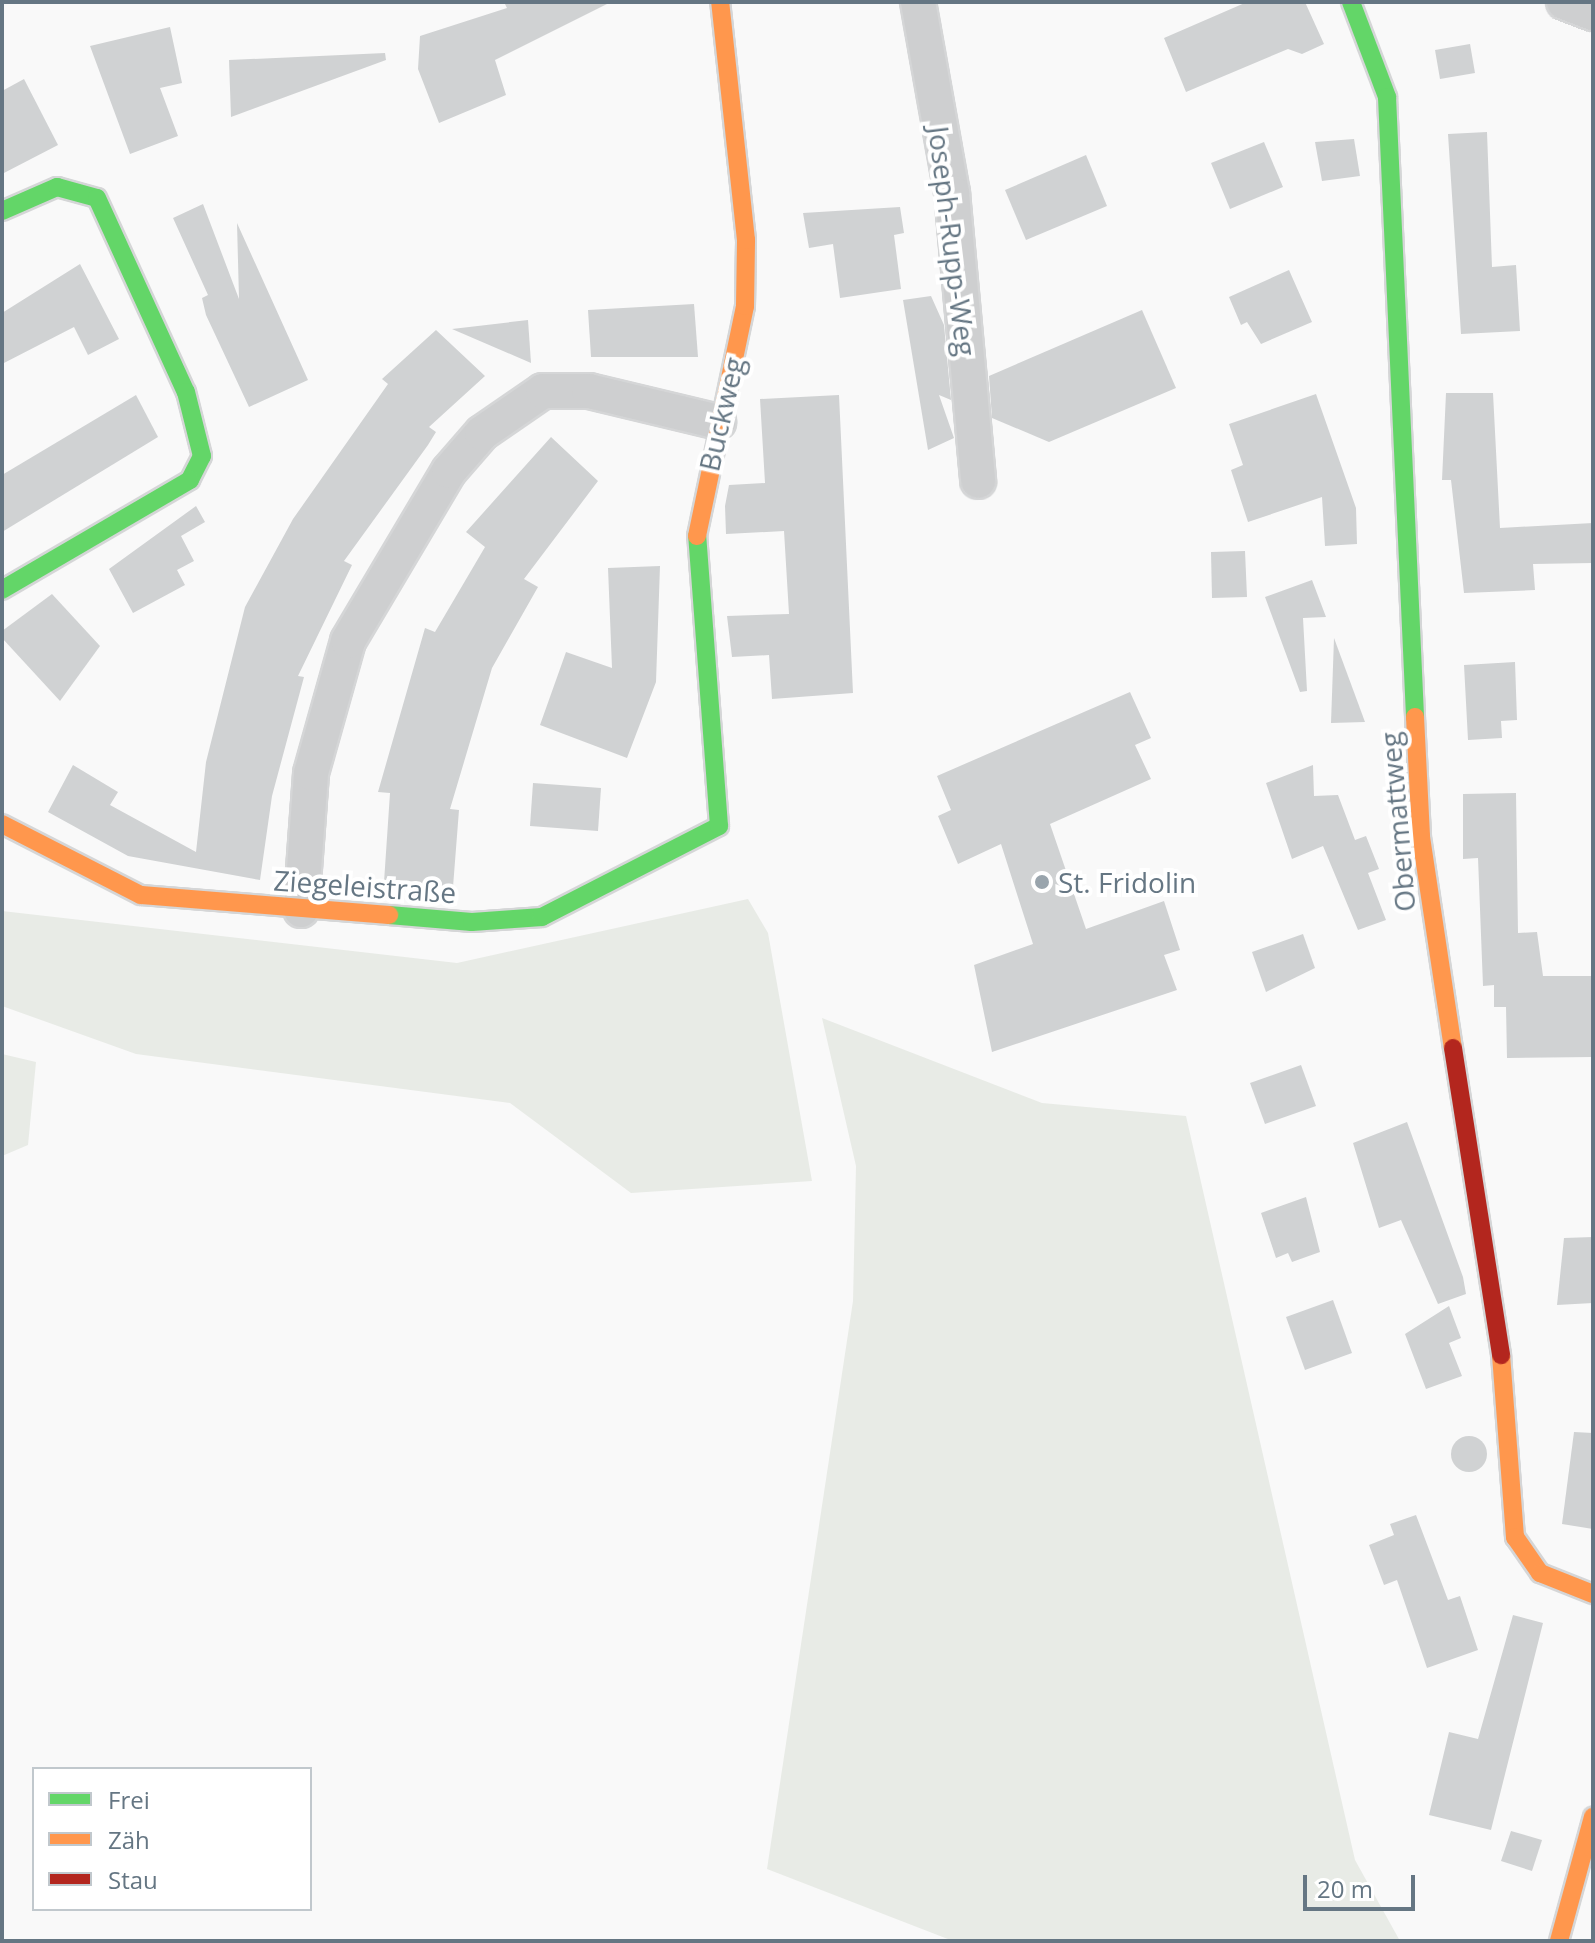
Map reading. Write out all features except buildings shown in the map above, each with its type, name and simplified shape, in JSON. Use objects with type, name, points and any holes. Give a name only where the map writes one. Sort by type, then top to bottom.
[{"type":"street","name":"Buckweg","points":[[719,826],[720,771],[696,562],[718,422],[745,306],[746,240],[720,2]]},
{"type":"street","name":"Joseph-Rupp-Weg","points":[[918,2],[952,193],[978,481]]},
{"type":"street","name":"Obermattweg","points":[[1351,2],[1387,97],[1421,837],[1508,1404],[1515,1537],[1540,1573],[1593,1594]]},
{"type":"street","points":[[1564,2],[1593,13]]},
{"type":"street","points":[[2,211],[57,187],[97,198],[186,392],[202,456],[190,480],[2,590]]},
{"type":"street","points":[[301,910],[311,773],[344,653],[371,593],[449,471],[482,433],[543,391],[589,391],[718,422]]},
{"type":"street","name":"Ziegeleistraße","points":[[2,824],[141,895],[472,922],[542,917],[719,826]]},
{"type":"street","points":[[1559,1941],[1593,1817]]},
{"type":"shaded area","points":[[748,899],[768,933],[812,1181],[631,1193],[510,1103],[136,1054],[2,1006],[2,911],[457,963]]},
{"type":"shaded area","points":[[822,1018],[1042,1103],[1186,1116],[1355,1860],[1400,1941],[953,1941],[767,1869],[853,1301],[856,1166]]},
{"type":"shaded area","points":[[2,1054],[36,1062],[28,1145],[2,1156]]},
{"type":"traffic: fast","points":[[1351,2],[1387,97],[1415,717]]},
{"type":"traffic: fast","points":[[2,211],[57,187],[97,198],[186,392],[202,456],[190,480],[2,590]]},
{"type":"traffic: fast","points":[[389,915],[472,922],[542,917],[719,826],[697,536]]},
{"type":"traffic: slow","points":[[697,536],[745,306],[746,240],[720,2]]},
{"type":"traffic: slow","points":[[1415,717],[1421,837],[1453,1048]]},
{"type":"traffic: slow","points":[[2,824],[141,895],[389,915]]},
{"type":"traffic: slow","points":[[1501,1355],[1515,1537],[1540,1573],[1593,1594]]},
{"type":"traffic: slow","points":[[1559,1941],[1593,1817]]},
{"type":"traffic: jam","points":[[1453,1048],[1501,1355]]},
{"type":"place","name":"St. Fridolin","points":[[1042,882]]}]
